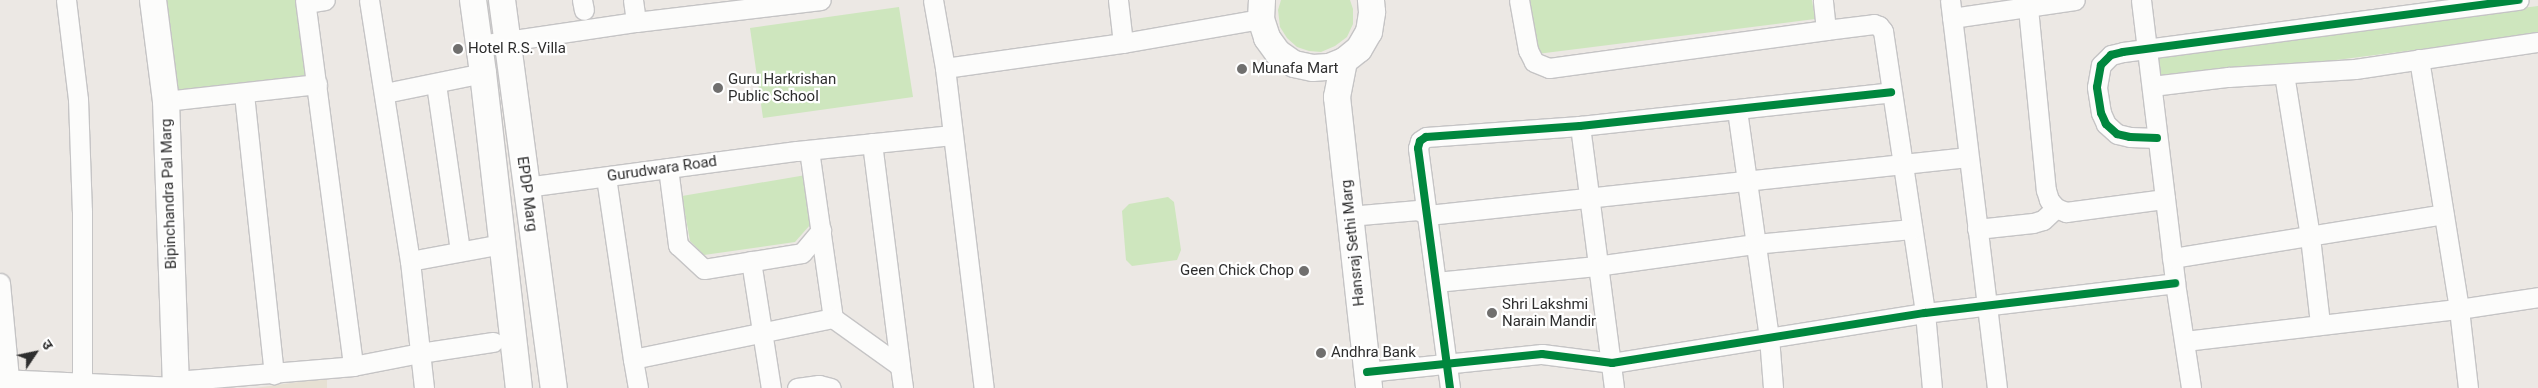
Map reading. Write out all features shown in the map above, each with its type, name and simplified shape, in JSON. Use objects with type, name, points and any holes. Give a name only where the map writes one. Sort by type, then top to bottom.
[{"type":"street","points":[[66,0],[78,99],[82,211],[82,381]]},
{"type":"street","name":"Bipinchandra Pal Marg","points":[[153,0],[166,101],[176,385]]},
{"type":"street","points":[[325,0],[305,1],[353,366]]},
{"type":"street","points":[[370,0],[410,261],[424,388]]},
{"type":"street","name":"EPDP Marg","points":[[473,0],[484,73],[518,388]]},
{"type":"street","name":"EPDP Marg","points":[[502,0],[554,388]]},
{"type":"street","points":[[633,0],[636,22]]},
{"type":"street","points":[[480,45],[636,22],[821,0]]},
{"type":"street","points":[[933,0],[945,68],[984,388]]},
{"type":"street","points":[[1118,0],[1123,43]]},
{"type":"street","points":[[945,68],[1123,43],[1261,10],[1267,38],[1278,53],[1294,64],[1313,68],[1329,67],[1344,61],[1359,49],[1369,32],[1372,12],[1370,0]]},
{"type":"street","points":[[1519,0],[1528,50],[1534,62],[1550,68],[1826,30],[1879,26],[1882,31],[1925,313],[1932,388]]},
{"type":"street","points":[[1823,0],[1826,30]]},
{"type":"street","points":[[1997,388],[1951,9],[2028,8],[2075,0]]},
{"type":"street","points":[[2141,0],[2175,283],[2191,388]]},
{"type":"street","points":[[2157,138],[2130,137],[2117,134],[2106,124],[2101,112],[2097,87],[2101,65],[2111,55],[2519,0]]},
{"type":"street","points":[[2028,8],[2046,190],[2049,200],[2056,208],[2066,212],[2165,199]]},
{"type":"street","points":[[2152,86],[2228,77],[2355,69],[2538,42]]},
{"type":"street","points":[[2419,59],[2459,309],[2468,388]]},
{"type":"street","name":"Hansraj Sethi Marg","points":[[1344,61],[1337,97],[1368,380]]},
{"type":"street","points":[[1313,68],[1337,97]]},
{"type":"street","points":[[384,93],[484,73]]},
{"type":"street","points":[[2284,74],[2310,237],[2320,324]]},
{"type":"street","points":[[166,101],[244,94],[317,84]]},
{"type":"street","points":[[436,84],[460,251]]},
{"type":"street","points":[[1450,388],[1418,148],[1420,141],[1426,137],[1580,126],[1891,92]]},
{"type":"street","points":[[244,94],[274,374]]},
{"type":"street","points":[[1737,110],[1754,244],[1769,338],[1773,388]]},
{"type":"street","points":[[1580,126],[1596,266],[1612,363],[1614,388]]},
{"type":"street","name":"Gurudwara Road","points":[[526,187],[803,150],[952,135]]},
{"type":"street","points":[[872,143],[903,388]]},
{"type":"street","points":[[803,150],[821,230],[833,318],[900,366]]},
{"type":"street","points":[[1349,216],[1418,210],[1428,215],[1745,179],[1903,165],[1968,157]]},
{"type":"street","points":[[668,168],[678,245],[704,269],[802,253],[821,230]]},
{"type":"street","points":[[606,177],[638,388]]},
{"type":"street","points":[[1977,229],[2033,223],[2042,220],[2056,208]]},
{"type":"street","points":[[2172,258],[2443,214]]},
{"type":"street","points":[[1436,282],[1596,266],[1754,244],[1912,229]]},
{"type":"street","points":[[410,261],[502,244]]},
{"type":"street","points":[[751,261],[770,388]]},
{"type":"street","points":[[0,283],[4,379],[176,385],[353,366],[420,352],[493,342]]},
{"type":"street","points":[[1368,380],[1447,366],[1542,354],[1612,363],[1925,313],[2175,283]]},
{"type":"street","points":[[2185,341],[2459,309],[2538,297]]},
{"type":"street","points":[[633,359],[833,318]]},
{"type":"street","points":[[797,388],[819,384],[831,388]]},
{"type":"shaded area","points":[[327,378],[327,388],[255,388]]},
{"type":"green space","points":[[164,0],[296,0],[307,78],[175,91]]},
{"type":"green space","points":[[1281,0],[1350,0],[1353,9],[1353,24],[1347,37],[1335,46],[1321,52],[1297,47],[1287,38],[1280,27],[1278,10]]},
{"type":"green space","points":[[1530,0],[1812,0],[1815,19],[1537,54]]},
{"type":"green space","points":[[2538,6],[2538,34],[2159,83],[2155,55]]},
{"type":"green space","points":[[899,7],[913,97],[763,118],[750,28]]},
{"type":"green space","points":[[806,175],[810,225],[795,242],[704,255],[690,241],[682,196]]},
{"type":"green space","points":[[1168,197],[1174,202],[1181,250],[1177,260],[1132,266],[1126,260],[1122,211],[1129,204]]},
{"type":"cycle path","points":[[2157,138],[2130,137],[2117,134],[2106,124],[2101,113],[2097,87],[2101,65],[2111,55],[2519,0]]},
{"type":"cycle path","points":[[1450,388],[1418,148],[1420,141],[1426,137],[1580,126],[1891,92]]},
{"type":"cycle path","points":[[1367,372],[1542,354],[1612,363],[1925,313],[2175,283]]},
{"type":"place","name":"Hotel R.S. Villa","points":[[458,49]]},
{"type":"place","name":"Munafa Mart","points":[[1242,69]]},
{"type":"place","name":"Guru Harkrishan Public School","points":[[718,88]]},
{"type":"place","name":"Geen Chick Chop","points":[[1304,271]]},
{"type":"place","name":"Shri Lakshmi Narain Mandir","points":[[1492,313]]},
{"type":"place","name":"Andhra Bank","points":[[1321,353]]}]
